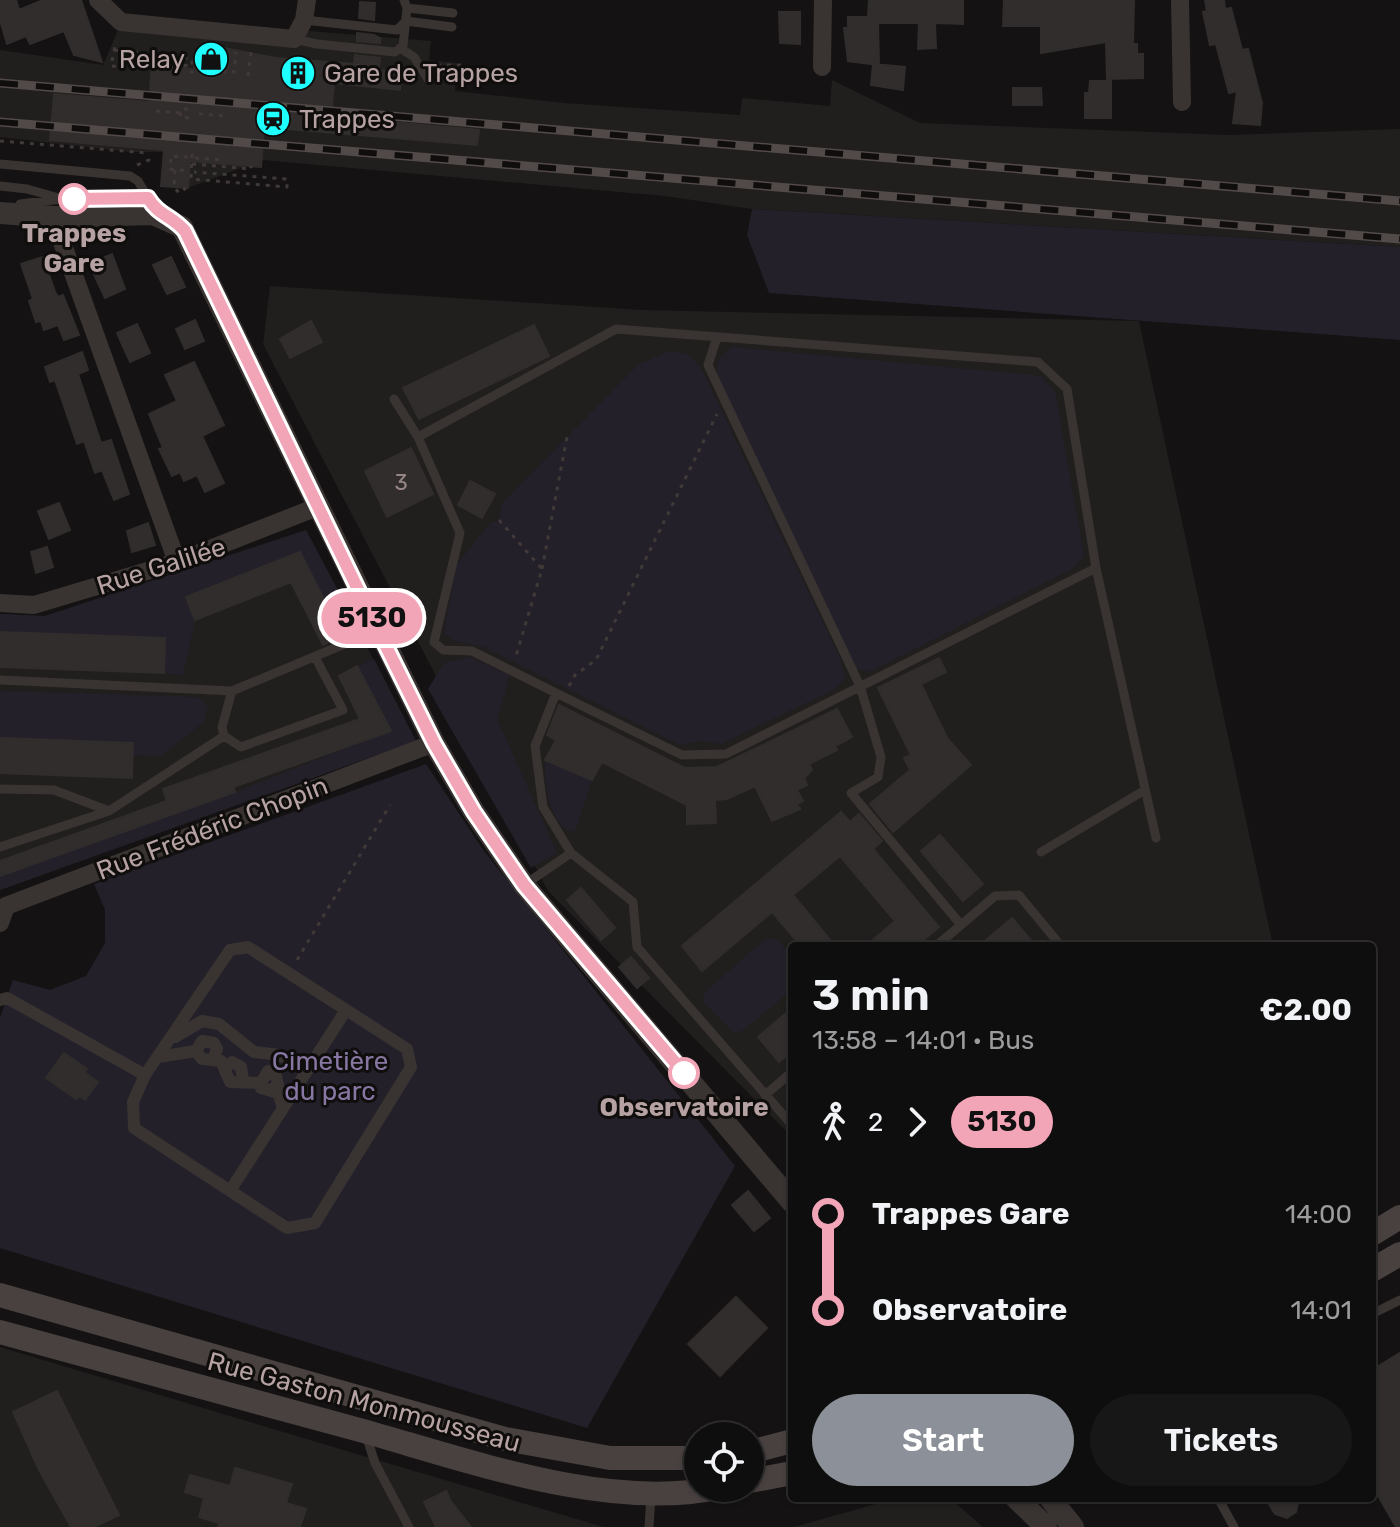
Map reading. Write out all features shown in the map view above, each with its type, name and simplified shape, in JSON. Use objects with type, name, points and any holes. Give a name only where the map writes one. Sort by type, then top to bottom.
[{"type":"main road","points":[[1376,1232],[1400,1217]]},
{"type":"main road","points":[[1376,1268],[1400,1254]]},
{"type":"main road","name":"Rue Gaston Monmousseau","points":[[0,1295],[505,1439],[610,1458],[684,1458]]},
{"type":"main road","name":"Rue Gaston Monmousseau","points":[[0,1332],[365,1432],[564,1482],[684,1495]]},
{"type":"main road","points":[[764,1448],[788,1442]]},
{"type":"main road","points":[[764,1478],[788,1474]]},
{"type":"street","points":[[98,0],[121,22],[294,39],[304,20],[307,0]]},
{"type":"street","points":[[822,67],[823,0]]},
{"type":"street","points":[[1180,0],[1182,102]]},
{"type":"street","points":[[0,213],[153,206],[178,223],[193,246],[434,743],[474,812],[524,885],[788,1197]]},
{"type":"street","points":[[58,208],[177,562]]},
{"type":"street","name":"Rue Galilée","points":[[0,603],[34,605],[177,562],[317,507]]},
{"type":"street","name":"Rue Frédéric Chopin","points":[[0,923],[6,906],[434,743]]},
{"type":"street","points":[[248,947],[346,1010],[407,1049],[411,1067],[315,1223],[287,1228],[134,1128],[133,1102],[145,1075],[230,950],[248,947]]},
{"type":"street","points":[[0,1000],[7,998],[145,1075]]},
{"type":"street","points":[[230,1191],[346,1010]]},
{"type":"street","points":[[168,1041],[202,1021],[219,1024],[245,1048],[279,1055],[308,1070]]},
{"type":"street","points":[[158,1057],[196,1051],[202,1041],[214,1043],[217,1049],[213,1060],[221,1061],[226,1067],[232,1062],[241,1067],[243,1080],[278,1093],[283,1107]]},
{"type":"street","points":[[1020,1502],[1046,1527]]},
{"type":"street","points":[[1053,1502],[1073,1527]]},
{"type":"lane","points":[[294,39],[395,52],[400,48],[406,21],[405,4],[453,13]]},
{"type":"lane","points":[[304,20],[397,30],[406,21]]},
{"type":"lane","points":[[406,21],[452,27]]},
{"type":"lane","points":[[400,48],[414,57],[428,79]]},
{"type":"lane","points":[[0,164],[130,176],[138,181],[153,206]]},
{"type":"lane","points":[[0,186],[27,189],[58,208]]},
{"type":"lane","points":[[0,202],[58,208]]},
{"type":"lane","points":[[418,437],[616,329],[1038,362],[1067,389],[1096,568],[1156,838]]},
{"type":"lane","points":[[717,337],[708,365],[860,686],[881,757],[878,777],[851,793],[961,925]]},
{"type":"lane","points":[[394,399],[418,437],[460,533],[434,642],[443,650],[472,651],[682,755],[726,754],[1096,568]]},
{"type":"lane","points":[[0,680],[232,691],[378,630]]},
{"type":"lane","points":[[232,691],[222,727],[224,736],[241,747],[343,710],[315,657]]},
{"type":"lane","points":[[560,695],[535,746],[543,807],[571,853],[633,902],[637,947],[788,1121]]},
{"type":"lane","points":[[0,847],[109,811],[224,736]]},
{"type":"lane","points":[[0,789],[54,790],[109,811]]},
{"type":"lane","points":[[1041,852],[1145,790]]},
{"type":"lane","points":[[524,885],[571,853]]},
{"type":"lane","points":[[941,942],[995,896],[1019,895],[1058,942]]},
{"type":"lane","points":[[765,1095],[788,1075]]},
{"type":"lane","points":[[1376,1312],[1400,1300]]},
{"type":"lane","points":[[365,1432],[375,1463],[409,1527]]},
{"type":"lane","points":[[649,1527],[651,1492]]},
{"type":"lane","points":[[1220,1502],[1234,1527]]},
{"type":"path","points":[[114,50],[192,59],[192,66],[140,61],[140,69],[111,66],[114,50],[121,22]]},
{"type":"path","points":[[202,70],[234,72],[236,49]]},
{"type":"path","points":[[248,76],[250,57]]},
{"type":"path","points":[[156,111],[189,114]]},
{"type":"path","points":[[199,114],[226,116]]},
{"type":"path","points":[[0,141],[149,153],[149,160],[136,165]]},
{"type":"path","points":[[192,156],[193,172],[191,179],[287,187],[287,179],[193,172],[170,169],[171,156],[192,156],[221,160]]},
{"type":"path","points":[[192,164],[251,169],[251,166]]},
{"type":"path","points":[[175,170],[174,187],[179,193],[186,188]]},
{"type":"path","points":[[560,695],[575,675],[596,660],[724,400]]},
{"type":"path","points":[[512,670],[542,569],[567,437]]},
{"type":"path","points":[[499,520],[542,569]]},
{"type":"path","points":[[289,973],[390,805]]},
{"type":"shaded area","points":[[124,16],[431,41],[429,60],[457,63],[455,91],[564,103],[740,115],[742,98],[830,106],[832,80],[920,123],[1228,135],[1400,129],[1400,247],[752,209],[665,196],[262,160],[188,188],[164,152],[131,152],[0,137],[0,50],[103,65]]},
{"type":"shaded area","points":[[270,286],[642,310],[1139,321],[1272,942],[788,942],[788,1133],[548,891],[263,344]]},
{"type":"shaded area","points":[[306,530],[416,741],[0,890],[0,614],[45,616]]},
{"type":"shaded area","points":[[0,1347],[357,1454],[604,1527],[0,1527]]},
{"type":"shaded area","points":[[883,1502],[955,1502],[983,1527],[794,1527]]},
{"type":"green space","points":[[752,209],[1400,247],[1400,340],[769,293],[747,235]]},
{"type":"green space","points":[[732,347],[1041,376],[1055,392],[1084,556],[1072,569],[869,672],[853,668],[715,376],[720,358]]},
{"type":"green space","points":[[669,351],[687,354],[700,366],[839,656],[845,677],[837,688],[721,744],[702,741],[680,745],[484,647],[452,640],[444,632],[457,564],[491,522],[498,522],[503,502],[638,365]]},
{"type":"green space","points":[[306,530],[357,626],[342,635],[299,552],[186,597],[195,620],[183,675],[164,673],[165,638],[0,632],[0,614],[45,616]]},
{"type":"green space","points":[[469,657],[510,675],[497,719],[557,853],[531,868],[428,689],[444,663]]},
{"type":"green space","points":[[374,659],[416,741],[0,890],[0,871],[2,875],[235,792],[390,731],[357,666]]},
{"type":"green space","points":[[0,691],[197,697],[208,706],[204,722],[161,756],[133,755],[133,743],[0,738]]},
{"type":"green space","points":[[545,760],[592,780],[575,830],[570,832],[563,827],[553,810],[547,790]]},
{"type":"green space","name":"Cimetière du parc","points":[[426,764],[484,851],[735,1166],[587,1428],[0,1248],[0,1018],[13,980],[50,990],[86,976],[105,943],[105,910],[94,884]]},
{"type":"green space","points":[[764,940],[778,940],[788,951],[788,993],[742,1031],[734,1033],[704,1002],[703,994]]},
{"type":"building","points":[[0,0],[16,0],[19,10],[43,0],[81,0],[102,62],[74,55],[64,31],[30,44],[26,36],[7,44],[0,20]]},
{"type":"building","points":[[869,0],[963,0],[963,24],[935,23],[936,48],[918,49],[919,23],[878,23],[879,65],[848,61],[844,28],[848,28],[848,17],[868,17]]},
{"type":"building","points":[[1004,0],[1134,0],[1133,44],[1137,44],[1137,54],[1143,54],[1143,78],[1107,79],[1106,42],[1041,53],[1041,26],[1003,26]]},
{"type":"building","points":[[1205,0],[1224,0],[1225,9],[1231,8],[1242,50],[1248,49],[1262,103],[1260,125],[1233,123],[1237,91],[1229,93],[1216,44],[1210,45],[1203,12],[1207,11]]},
{"type":"building","points":[[360,2],[375,3],[374,20],[359,18]]},
{"type":"building","points":[[779,12],[800,12],[800,44],[780,43]]},
{"type":"building","points":[[357,33],[374,35],[380,38],[380,43],[357,41]]},
{"type":"building","points":[[224,48],[276,58],[354,64],[355,55],[380,58],[379,70],[402,72],[400,90],[334,83],[331,117],[479,130],[477,145],[264,127],[261,167],[190,161],[188,188],[161,186],[164,150],[50,140],[54,94],[149,102],[152,65],[194,69],[196,53],[223,55]]},
{"type":"building","points":[[873,64],[905,67],[903,90],[871,85]]},
{"type":"building","points":[[1090,81],[1111,81],[1111,118],[1085,118],[1085,93],[1089,93]]},
{"type":"building","points":[[1013,88],[1041,88],[1042,105],[1013,105]]},
{"type":"building","points":[[112,254],[125,289],[105,298],[89,264]]},
{"type":"building","points":[[43,257],[55,292],[58,297],[63,295],[79,335],[64,340],[58,325],[44,330],[41,321],[36,322],[29,301],[33,299],[21,264]]},
{"type":"building","points":[[171,257],[185,287],[167,294],[153,265]]},
{"type":"building","points":[[195,320],[204,341],[185,349],[176,329]]},
{"type":"building","points":[[311,321],[322,342],[290,358],[280,339]]},
{"type":"building","points":[[137,324],[150,353],[130,362],[117,333]]},
{"type":"building","points":[[534,325],[549,356],[419,419],[403,388]]},
{"type":"building","points":[[82,352],[88,370],[78,374],[101,443],[111,440],[129,494],[114,500],[102,470],[95,473],[84,441],[77,444],[55,380],[50,382],[45,367]]},
{"type":"building","points":[[194,362],[224,425],[202,436],[224,483],[205,492],[197,475],[184,481],[180,472],[172,476],[159,449],[163,448],[149,414],[177,401],[165,375]]},
{"type":"building","points":[[411,448],[433,494],[387,517],[365,471]]},
{"type":"building","points":[[470,481],[495,494],[482,518],[458,505]]},
{"type":"building","points":[[59,503],[70,530],[49,539],[38,511]]},
{"type":"building","points":[[148,523],[155,545],[132,552],[127,531]]},
{"type":"building","points":[[47,547],[53,567],[36,573],[31,552]]},
{"type":"building","points":[[300,552],[342,635],[323,645],[291,582],[195,620],[186,597]]},
{"type":"building","points":[[0,632],[165,638],[164,673],[0,667]]},
{"type":"building","points":[[939,658],[946,672],[921,684],[947,738],[971,765],[893,832],[870,804],[910,770],[904,758],[911,755],[878,688]]},
{"type":"building","points":[[357,666],[391,731],[233,787],[235,792],[0,876],[0,861],[167,801],[163,789],[360,719],[339,676]]},
{"type":"building","points":[[559,705],[685,768],[717,767],[837,709],[852,737],[835,746],[837,750],[809,764],[812,770],[804,778],[807,785],[797,790],[803,801],[797,804],[800,809],[772,821],[755,786],[727,799],[715,800],[716,823],[687,824],[687,805],[602,762],[592,780],[545,760],[556,740],[547,735]]},
{"type":"building","points":[[0,738],[133,743],[132,778],[0,773]]},
{"type":"building","points":[[841,812],[850,822],[859,814],[882,841],[873,849],[939,927],[921,942],[871,942],[895,921],[840,856],[793,895],[832,942],[798,942],[772,912],[702,971],[682,946]]},
{"type":"building","points":[[940,835],[983,884],[963,901],[921,851]]},
{"type":"building","points":[[581,888],[615,928],[601,940],[567,900]]},
{"type":"building","points":[[1012,918],[1033,942],[984,942]]},
{"type":"building","points":[[631,957],[649,978],[637,988],[619,967]]},
{"type":"building","points":[[788,1011],[788,1054],[779,1062],[758,1037]]},
{"type":"building","points":[[64,1053],[87,1069],[84,1072],[98,1082],[85,1100],[79,1096],[76,1099],[46,1078]]},
{"type":"building","points":[[748,1191],[770,1218],[754,1231],[732,1205]]},
{"type":"building","points":[[736,1297],[767,1328],[720,1376],[688,1344]]},
{"type":"building","points":[[1400,1353],[1400,1527],[1396,1527],[1376,1492],[1376,1368]]},
{"type":"building","points":[[57,1391],[119,1515],[94,1527],[71,1527],[39,1470],[13,1412]]},
{"type":"building","points":[[235,1468],[292,1484],[286,1503],[306,1509],[300,1527],[218,1527],[219,1523],[199,1517],[204,1498],[185,1492],[190,1475],[230,1486]]},
{"type":"building","points":[[446,1491],[471,1527],[436,1527],[424,1502]]},
{"type":"building","points":[[1268,1502],[1298,1502],[1296,1512],[1287,1518],[1275,1514]]},
{"type":"railway","points":[[0,83],[1400,201]]},
{"type":"railway","points":[[0,122],[1400,239]]},
{"type":"bus line","name":"5130","points":[[74,199],[148,198],[158,214],[178,223],[185,231],[434,743],[474,812],[524,885],[684,1073]]},
{"type":"place","name":"Relay","points":[[211,59]]},
{"type":"place","name":"Gare de Trappes","points":[[298,73]]},
{"type":"place","name":"Trappes","points":[[273,119]]},
{"type":"place","name":"Trappes Gare","points":[[74,199]]},
{"type":"place","name":"Observatoire","points":[[684,1073]]}]
